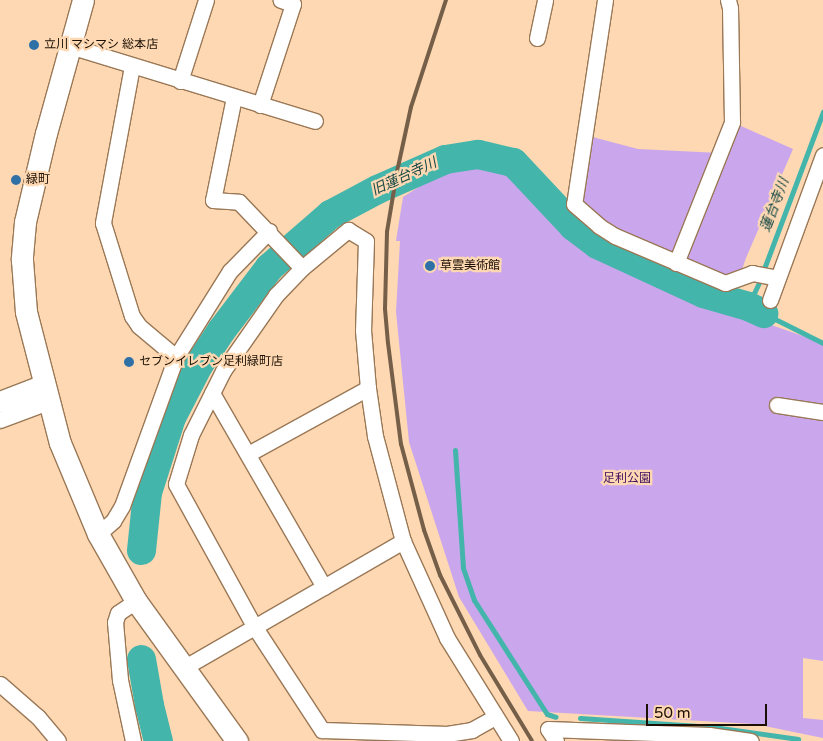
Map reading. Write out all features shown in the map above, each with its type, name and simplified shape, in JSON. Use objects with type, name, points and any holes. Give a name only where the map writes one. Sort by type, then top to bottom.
[{"type":"street","points":[[83,0],[25,222],[22,260],[26,312],[46,394],[64,452],[98,534],[136,601],[237,741]]},
{"type":"street","points":[[180,81],[206,0]]},
{"type":"street","points":[[260,105],[293,4],[281,0]]},
{"type":"street","points":[[538,38],[545,0]]},
{"type":"street","points":[[605,0],[574,204],[599,226],[615,236],[725,283],[752,273],[778,278]]},
{"type":"street","points":[[676,263],[732,122],[730,8],[728,0]]},
{"type":"street","points":[[70,46],[315,121]]},
{"type":"street","points":[[132,66],[103,223],[132,316],[139,326],[176,357]]},
{"type":"street","points":[[234,97],[213,200],[239,202],[299,263]]},
{"type":"street","points":[[770,300],[823,154]]},
{"type":"street","points":[[496,717],[472,730],[448,734],[322,730],[254,626],[176,484],[191,435],[223,371],[299,263],[348,230],[366,241],[363,330],[368,388],[375,436],[404,541],[447,638],[511,741]]},
{"type":"street","points":[[98,534],[113,521],[122,506],[176,357],[230,271],[272,234]]},
{"type":"street","points":[[248,454],[368,388]]},
{"type":"street","points":[[212,393],[324,587]]},
{"type":"street","points":[[0,402],[46,394]]},
{"type":"street","points":[[0,420],[46,394]]},
{"type":"street","points":[[777,405],[823,412]]},
{"type":"street","points":[[185,667],[404,541]]},
{"type":"street","points":[[133,741],[120,680],[115,622],[118,614],[136,601]]},
{"type":"street","points":[[0,684],[38,717],[58,741]]},
{"type":"street","points":[[556,741],[548,728],[709,735],[751,741]]},
{"type":"green space","name":"足利公園","points":[[732,122],[793,149],[746,258],[728,310],[823,343],[823,661],[803,658],[803,718],[823,720],[823,738],[754,724],[528,711],[459,597],[409,442],[396,312],[400,241],[396,241],[403,197],[439,174],[473,166],[514,175],[578,239],[585,135],[638,149],[720,153]]},
{"type":"waterway","name":"蓮台寺川","points":[[748,306],[759,282],[823,112]]},
{"type":"waterway","name":"旧蓮台寺川","points":[[141,550],[147,492],[171,417],[198,365],[221,330],[269,267],[330,214],[377,189],[445,159],[478,154],[513,162],[573,226],[597,244],[703,293],[748,306],[763,313]]},
{"type":"waterway","name":"旧蓮台寺川","points":[[763,313],[823,343]]},
{"type":"waterway","points":[[455,450],[463,568],[474,600],[547,714],[556,717]]},
{"type":"waterway","name":"旧蓮台寺川","points":[[141,659],[149,705],[158,741]]},
{"type":"waterway","points":[[580,718],[713,727],[798,739]]},
{"type":"railway","points":[[446,0],[411,107],[397,172],[387,232],[385,309],[388,343],[401,444],[424,530],[440,575],[480,655],[532,741]]},
{"type":"place","name":"立川 マシマシ 総本店","points":[[34,45]]},
{"type":"place","name":"緑町","points":[[16,180]]},
{"type":"place","name":"草雲美術館","points":[[430,266]]},
{"type":"place","name":"セブンイレブン足利緑町店","points":[[129,362]]}]
